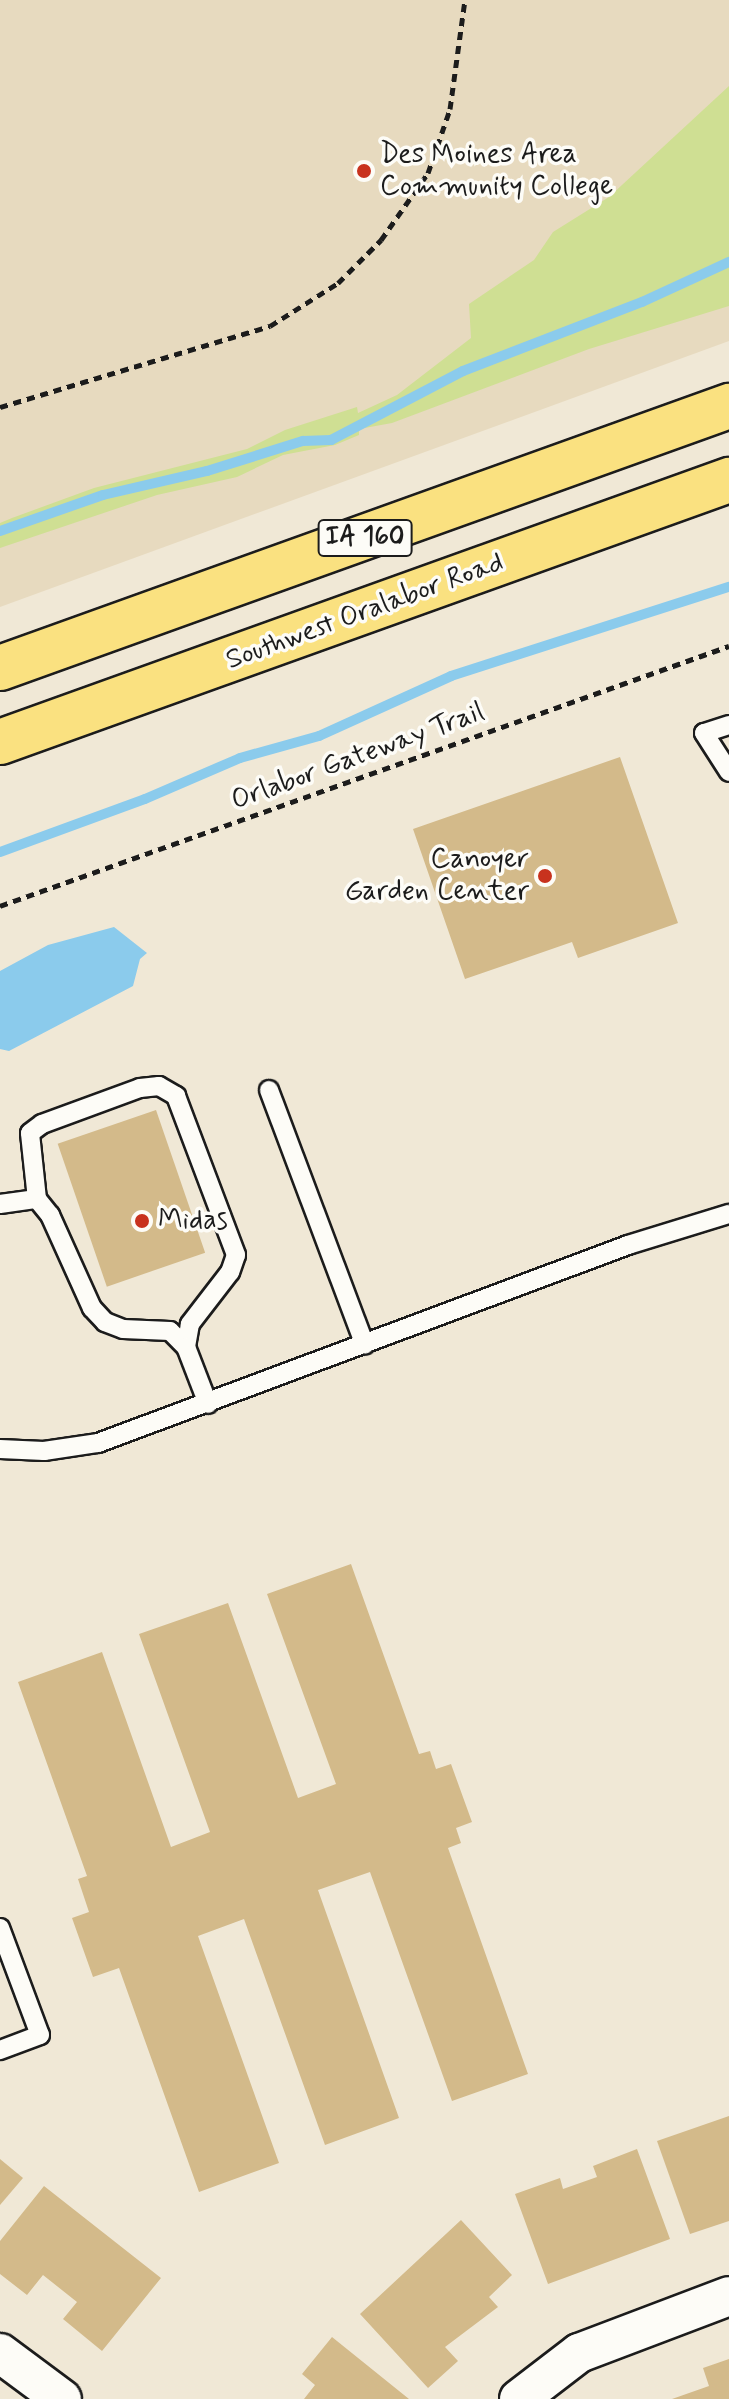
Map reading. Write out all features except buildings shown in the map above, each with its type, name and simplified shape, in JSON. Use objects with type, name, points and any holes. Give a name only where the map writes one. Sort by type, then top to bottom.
[{"type":"main road","name":"IA 160","points":[[0,668],[729,406]]},
{"type":"main road","name":"Southwest Oralabor Road","points":[[0,742],[729,480]]},
{"type":"street","points":[[519,2399],[579,2353],[729,2296]]},
{"type":"street","points":[[0,2353],[62,2399]]},
{"type":"lane","points":[[729,725],[704,733],[729,772]]},
{"type":"lane","points":[[186,1347],[190,1324],[230,1272],[236,1255],[176,1096],[159,1086],[140,1088],[42,1124],[30,1133],[37,1199],[50,1215],[92,1308],[105,1322],[123,1329],[170,1331],[186,1347],[208,1404]]},
{"type":"lane","points":[[269,1090],[365,1345]]},
{"type":"lane","points":[[0,1204],[37,1199]]},
{"type":"lane","points":[[0,1449],[44,1451],[98,1443],[628,1245],[729,1214]]},
{"type":"lane","points":[[0,1928],[40,2035],[0,2050]]},
{"type":"path","points":[[0,407],[270,326],[338,283],[381,240],[428,173],[450,109],[465,0]]},
{"type":"path","name":"Orlabor Gateway Trail","points":[[0,906],[729,646]]},
{"type":"shaded area","name":"Des Moines Area Community College","points":[[0,0],[729,0],[729,341],[0,607]]},
{"type":"green space","points":[[729,86],[729,306],[589,349],[392,423],[359,429],[359,435],[335,445],[283,455],[237,477],[157,495],[0,548],[0,523],[12,518],[94,488],[247,449],[285,430],[357,407],[358,413],[397,395],[471,338],[469,304],[534,260],[553,232],[609,197]]},
{"type":"water","points":[[114,927],[147,953],[140,959],[133,986],[9,1051],[0,1049],[0,971],[48,945]]},
{"type":"waterway","points":[[0,531],[103,495],[207,471],[303,441],[331,440],[463,371],[642,302],[729,262]]},
{"type":"waterway","points":[[0,852],[145,799],[240,758],[319,736],[451,676],[729,587]]},
{"type":"place","name":"Des Moines Area Community College","points":[[364,171]]},
{"type":"place","name":"Canoyer Garden Center","points":[[545,876]]},
{"type":"place","name":"Midas","points":[[142,1221]]}]
